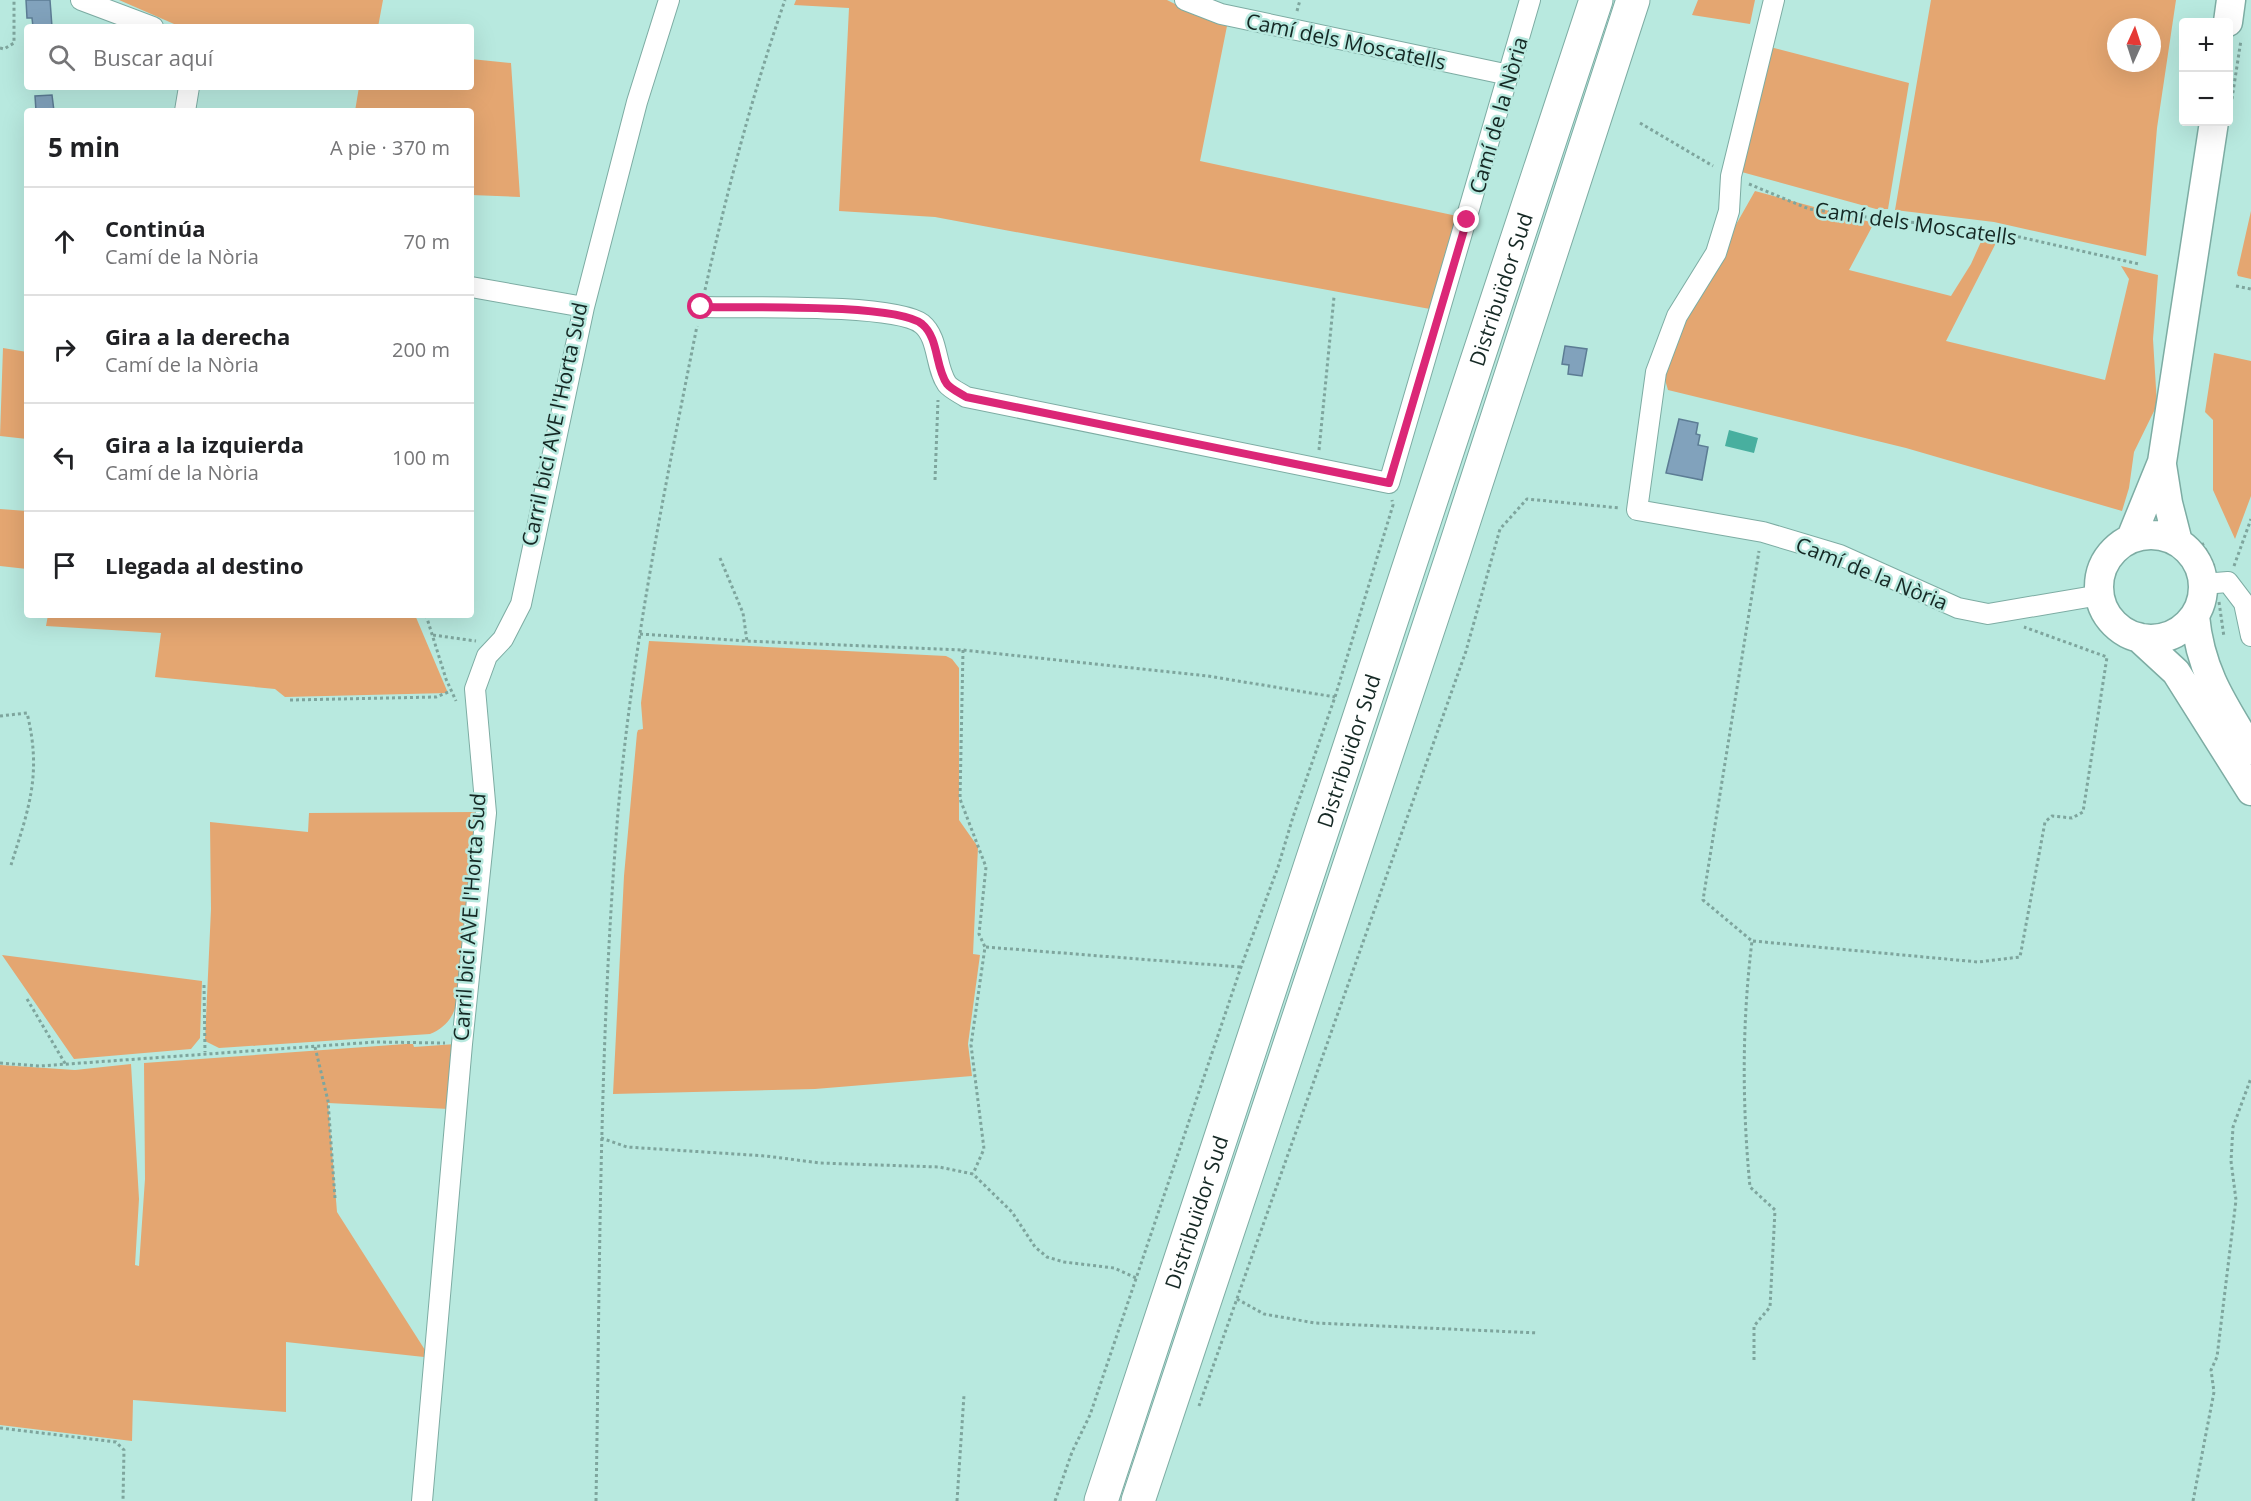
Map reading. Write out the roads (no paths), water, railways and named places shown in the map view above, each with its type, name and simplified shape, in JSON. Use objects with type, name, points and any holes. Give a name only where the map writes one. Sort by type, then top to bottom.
[{"type":"highway","name":"Distribuïdor Sud","points":[[1101,1501],[1594,0]]},
{"type":"highway","name":"Distribuïdor Sud","points":[[1138,1501],[1632,8]]},
{"type":"street","points":[[81,0],[145,24]]},
{"type":"street","points":[[422,1501],[462,1044],[486,813],[475,712],[475,689],[488,656],[503,639],[521,604],[584,307],[637,102],[669,0]]},
{"type":"street","name":"Camí dels Moscatells","points":[[1185,0],[1221,14],[1509,75]]},
{"type":"street","name":"Camí de la Nòria","points":[[701,307],[839,309],[903,317],[922,325],[933,343],[948,384],[966,397],[1389,483],[1530,0]]},
{"type":"street","name":"Camí de la Nòria","points":[[1774,0],[1731,176],[1730,211],[1716,253],[1677,316],[1656,372],[1637,510],[1763,532],[1840,555],[1958,608],[1988,614],[2100,595]]},
{"type":"street","points":[[186,108],[188,90]]},
{"type":"street","points":[[2132,538],[2162,462],[2220,126]]},
{"type":"street","points":[[474,288],[584,307]]},
{"type":"street","points":[[2162,462],[2168,503],[2178,542]]},
{"type":"street","points":[[2215,583],[2202,600],[2195,616],[2171,636],[2153,640],[2130,636],[2114,624],[2103,610],[2098,588],[2104,563],[2116,548],[2132,538],[2144,535],[2162,536],[2178,542],[2196,559],[2203,575],[2215,583],[2244,603],[2251,636]]},
{"type":"street","points":[[2195,616],[2201,658],[2224,705],[2251,750]]},
{"type":"street","points":[[2138,637],[2176,672],[2251,791]]}]
